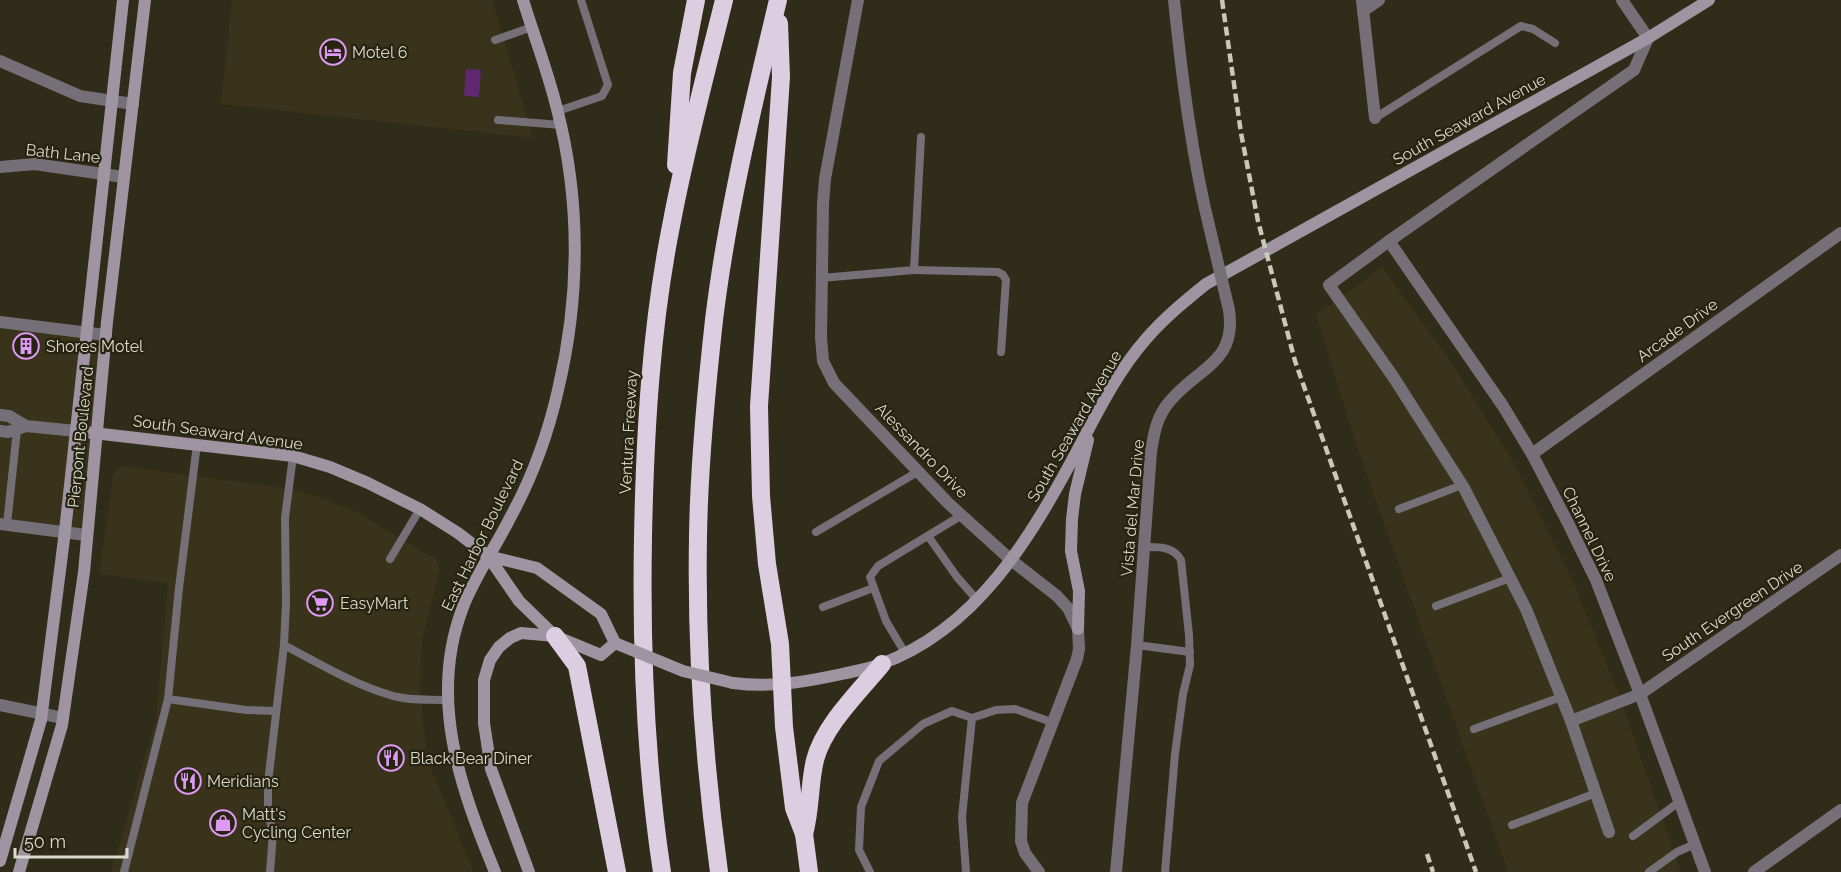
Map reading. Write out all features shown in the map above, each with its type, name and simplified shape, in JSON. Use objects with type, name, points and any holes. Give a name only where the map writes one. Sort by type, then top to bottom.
[{"type":"highway","points":[[672,221],[682,73],[696,0]]},
{"type":"highway","name":"Ventura Freeway","points":[[662,872],[656,836],[641,627],[645,442],[654,339],[672,221],[724,0]]},
{"type":"highway","points":[[778,0],[781,77],[759,406],[762,508],[767,564],[780,644],[784,727],[794,808],[804,834],[809,872]]},
{"type":"highway","points":[[719,872],[707,765],[699,635],[698,536],[703,432],[714,319],[726,240],[778,0]]},
{"type":"highway","points":[[555,636],[577,666],[617,872]]},
{"type":"highway","points":[[804,834],[809,815],[809,788],[816,757],[829,729],[882,664]]},
{"type":"main road","name":"Pierpont Boulevard","points":[[0,861],[42,714],[65,531],[123,0]]},
{"type":"main road","name":"Pierpont Boulevard","points":[[19,872],[63,718],[84,573],[106,335],[145,0]]},
{"type":"main road","name":"South Seaward Avenue","points":[[488,556],[537,568],[601,614],[615,643],[683,671],[746,684],[782,685],[820,680],[882,664],[932,638],[978,601],[1011,560],[1044,512],[1122,370],[1145,339],[1171,312],[1206,284],[1648,38],[1708,0]]},
{"type":"main road","name":"East Harbor Boulevard","points":[[495,872],[470,807],[454,753],[447,700],[451,651],[463,606],[488,556],[515,510],[537,460],[558,392],[572,316],[575,241],[570,172],[561,125],[525,1]]},
{"type":"main road","points":[[1078,629],[1079,591],[1071,551],[1072,519],[1075,494],[1092,422]]},
{"type":"main road","name":"South Seaward Avenue","points":[[76,431],[293,456],[330,467],[420,509],[458,533],[488,556],[519,601],[555,636],[601,655],[615,643]]},
{"type":"main road","points":[[529,872],[491,769],[484,723],[484,680],[490,660],[499,646],[510,638],[521,633],[555,636]]},
{"type":"street","name":"Alessandro Drive","points":[[858,0],[825,179],[821,278],[823,361],[834,383],[962,515],[1068,608],[1078,629]]},
{"type":"street","name":"Vista del Mar Drive","points":[[1116,872],[1137,645],[1151,452],[1156,425],[1170,401],[1223,353],[1230,336],[1229,310],[1211,234],[1192,131],[1174,0]]},
{"type":"street","points":[[1375,117],[1363,6],[1379,0]]},
{"type":"street","points":[[1609,832],[1571,721],[1526,609],[1462,485],[1394,378],[1329,285],[1634,70],[1648,38],[1622,0]]},
{"type":"street","points":[[0,61],[80,96],[133,104]]},
{"type":"street","name":"Bath Lane","points":[[0,167],[35,164],[123,177]]},
{"type":"street","name":"Arcade Drive","points":[[1532,454],[1841,233]]},
{"type":"street","name":"Channel Drive","points":[[1389,241],[1497,398],[1532,454],[1596,580],[1705,872]]},
{"type":"street","points":[[0,322],[106,335]]},
{"type":"street","name":"South Seaward Avenue","points":[[0,415],[9,416],[22,428]]},
{"type":"street","name":"South Seaward Avenue","points":[[0,431],[8,432],[22,428],[76,431]]},
{"type":"street","points":[[4,524],[86,535]]},
{"type":"street","name":"South Evergreen Drive","points":[[1571,721],[1640,694],[1841,555]]},
{"type":"street","points":[[1039,872],[1025,853],[1021,841],[1020,815],[1022,803],[1077,659],[1078,629]]},
{"type":"street","points":[[0,705],[63,718]]},
{"type":"street","points":[[1754,872],[1841,810]]},
{"type":"lane","points":[[558,111],[602,96],[608,85],[581,0]]},
{"type":"lane","points":[[1375,117],[1521,26],[1533,29],[1555,43]]},
{"type":"lane","points":[[495,40],[531,27]]},
{"type":"lane","points":[[498,120],[561,125]]},
{"type":"lane","points":[[914,270],[921,137]]},
{"type":"lane","points":[[821,278],[914,270],[1003,274],[1006,280],[1000,352]]},
{"type":"lane","points":[[4,524],[22,428]]},
{"type":"lane","points":[[124,872],[168,699],[197,444]]},
{"type":"lane","points":[[270,872],[273,833],[268,813],[268,783],[284,645],[285,518],[293,456]]},
{"type":"lane","points":[[816,532],[919,471]]},
{"type":"lane","points":[[1398,509],[1462,485]]},
{"type":"lane","points":[[390,559],[420,509]]},
{"type":"lane","points":[[905,653],[886,621],[870,577],[878,566],[962,515]]},
{"type":"lane","points":[[928,536],[957,577],[978,601]]},
{"type":"lane","points":[[1145,547],[1164,547],[1177,553],[1181,560],[1190,652],[1188,680],[1183,694],[1175,754],[1166,872]]},
{"type":"lane","points":[[1436,606],[1510,578]]},
{"type":"lane","points":[[823,607],[873,588]]},
{"type":"lane","points":[[284,645],[359,684],[392,696],[447,700]]},
{"type":"lane","points":[[1137,645],[1190,652]]},
{"type":"lane","points":[[1474,729],[1561,697]]},
{"type":"lane","points":[[168,699],[246,710],[275,711]]},
{"type":"lane","points":[[870,872],[859,850],[861,807],[879,761],[923,724],[952,711],[972,718],[996,710],[1015,710],[1054,723]]},
{"type":"lane","points":[[966,872],[962,818],[972,718]]},
{"type":"lane","points":[[1512,825],[1596,793]]},
{"type":"lane","points":[[1633,836],[1679,802]]},
{"type":"lane","points":[[1649,872],[1677,852],[1695,844]]},
{"type":"shaded area","points":[[232,0],[492,0],[533,138],[221,104]]},
{"type":"shaded area","points":[[466,69],[481,70],[479,97],[464,96]]},
{"type":"shaded area","points":[[1382,267],[1451,362],[1512,460],[1575,586],[1618,692],[1681,872],[1508,872],[1357,447],[1316,315]]},
{"type":"shaded area","points":[[0,323],[106,335],[86,535],[0,525]]},
{"type":"shaded area","points":[[121,466],[291,489],[315,496],[354,511],[436,559],[440,568],[422,640],[420,686],[423,722],[428,761],[474,872],[111,872],[156,720],[168,583],[99,574],[114,471]]},
{"type":"railway","points":[[1222,0],[1241,133],[1258,221],[1295,361],[1476,872]]},
{"type":"railway","points":[[1427,854],[1433,872]]},
{"type":"place","name":"Motel 6","points":[[333,52]]},
{"type":"place","name":"Shores Motel","points":[[26,346]]},
{"type":"place","name":"EasyMart","points":[[320,603]]},
{"type":"place","name":"Black Bear Diner","points":[[391,758]]},
{"type":"place","name":"Meridians","points":[[188,781]]},
{"type":"place","name":"Matt's Cycling Center","points":[[223,823]]}]
